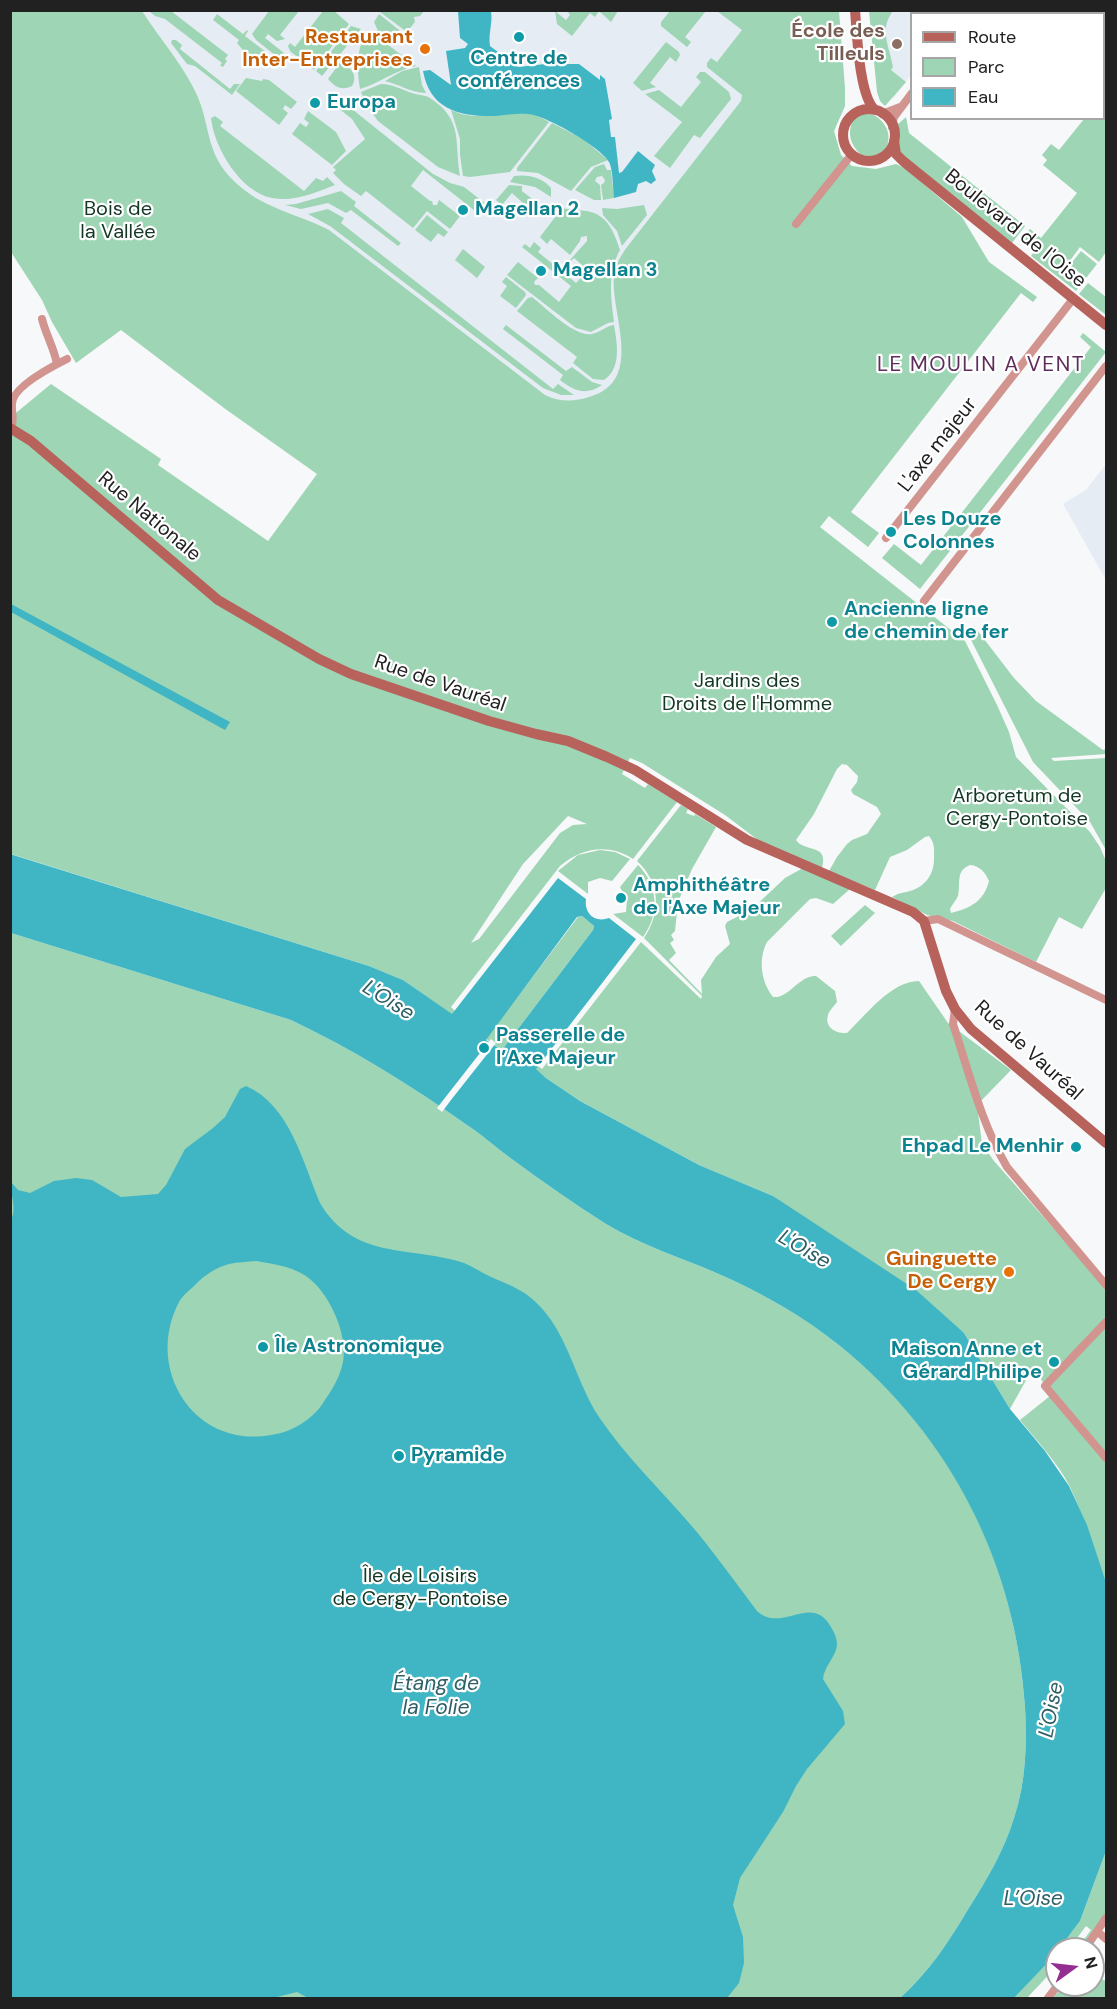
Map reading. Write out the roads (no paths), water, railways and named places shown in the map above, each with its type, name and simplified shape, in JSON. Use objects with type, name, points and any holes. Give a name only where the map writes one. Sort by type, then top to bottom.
[{"type":"street","points":[[855,10],[864,89],[869,104],[892,127]]},
{"type":"street","points":[[864,89],[861,103],[848,119],[844,130],[845,143],[852,154],[863,161],[882,158],[902,160]]},
{"type":"street","points":[[882,158],[889,152],[894,141],[893,120],[910,95]]},
{"type":"street","points":[[855,112],[864,108],[878,112],[894,110],[901,106]]},
{"type":"street","name":"Boulevard de l'Oise","points":[[894,141],[896,154],[902,160],[1107,325]]},
{"type":"street","points":[[796,224],[852,154]]},
{"type":"street","name":"L'axe majeur","points":[[886,538],[1073,299]]},
{"type":"street","points":[[42,319],[55,351],[57,364]]},
{"type":"street","points":[[11,428],[14,416],[11,403],[19,388],[67,358]]},
{"type":"street","points":[[924,602],[1107,366]]},
{"type":"street","name":"Rue Nationale","points":[[11,428],[31,441],[218,600],[268,628]]},
{"type":"street","name":"Rue de Vauréal","points":[[268,628],[319,659],[351,674],[489,721],[536,735],[568,741],[607,757],[635,770],[747,840],[913,912],[924,921],[946,991],[955,1009],[971,1029],[1107,1143]]},
{"type":"street","points":[[924,921],[938,919],[1107,1000]]},
{"type":"street","points":[[955,1009],[953,1024],[985,1122],[999,1154],[1007,1167],[1107,1285]]},
{"type":"street","points":[[1107,1322],[1045,1386],[1107,1458]]},
{"type":"street","points":[[1094,1937],[1107,1918]]},
{"type":"street","points":[[1098,1932],[1107,1939]]},
{"type":"water","points":[[458,11],[491,11],[490,46],[518,67],[579,64],[600,80],[600,75],[605,79],[612,119],[609,120],[611,137],[615,137],[619,173],[638,151],[655,165],[652,171],[656,180],[651,184],[646,181],[638,184],[636,192],[614,198],[609,162],[584,140],[559,126],[528,114],[470,115],[440,103],[432,95],[423,71],[430,70],[451,85],[446,51],[465,48],[468,44],[460,38]]},
{"type":"water","points":[[10,604],[230,722],[225,730],[11,612]]},
{"type":"water","name":"L’Oise","points":[[10,854],[369,966],[403,980],[452,1014],[558,878],[586,899],[587,909],[592,916],[599,919],[609,918],[636,939],[536,1069],[580,1101],[699,1165],[773,1196],[916,1290],[964,1333],[1010,1409],[1045,1451],[1069,1486],[1087,1525],[1106,1582],[1106,1851],[1080,1921],[1068,1937],[1045,1937],[1045,1965],[1014,1998],[900,1998],[920,1978],[945,1946],[1000,1854],[1018,1804],[1026,1749],[1025,1707],[1019,1654],[1008,1603],[992,1554],[971,1507],[945,1462],[914,1420],[879,1382],[840,1346],[798,1316],[737,1282],[648,1245],[606,1224],[422,1095],[358,1055],[291,1020],[11,933]],"holes":[[[582,916],[594,926],[502,1050],[486,1040],[577,917]]]},
{"type":"water","name":"Étang de la Folie","points":[[246,1086],[261,1095],[274,1107],[301,1153],[320,1203],[334,1221],[349,1234],[383,1248],[465,1263],[526,1294],[551,1321],[590,1401],[609,1431],[699,1535],[757,1611],[767,1617],[776,1618],[815,1613],[823,1617],[831,1627],[837,1645],[823,1679],[843,1711],[845,1724],[807,1769],[783,1812],[740,1878],[733,1905],[743,1937],[744,1963],[739,1983],[727,1998],[308,1998],[297,1992],[273,1998],[11,1998],[10,1222],[14,1207],[11,1182],[18,1190],[30,1193],[54,1181],[76,1178],[92,1180],[121,1197],[158,1194],[166,1185],[185,1149],[225,1117],[240,1089]],"holes":[[[256,1261],[299,1272],[318,1287],[336,1318],[344,1352],[338,1378],[330,1393],[307,1420],[279,1433],[244,1436],[219,1430],[199,1417],[183,1399],[172,1377],[168,1353],[170,1328],[181,1299],[206,1275],[220,1267]]]},
{"type":"place","name":"Centre de conférences","points":[[519,37]]},
{"type":"place","name":"École des Tilleuls","points":[[897,44]]},
{"type":"place","name":"Restaurant Inter-Entreprises","points":[[425,49]]},
{"type":"place","name":"Europa","points":[[315,103]]},
{"type":"place","name":"Magellan 2","points":[[463,210]]},
{"type":"place","name":"Magellan 3","points":[[541,271]]},
{"type":"place","name":"Les Douze Colonnes","points":[[891,532]]},
{"type":"place","name":"Ancienne ligne de chemin de fer","points":[[832,622]]},
{"type":"place","name":"Amphithéâtre de l'Axe Majeur","points":[[621,898]]},
{"type":"place","name":"Passerelle de l’Axe Majeur","points":[[484,1048]]},
{"type":"place","name":"Ehpad Le Menhir","points":[[1076,1147]]},
{"type":"place","name":"Guinguette De Cergy","points":[[1009,1272]]},
{"type":"place","name":"Île Astronomique","points":[[263,1347]]},
{"type":"place","name":"Maison Anne et Gérard Philipe","points":[[1054,1362]]},
{"type":"place","name":"Pyramide","points":[[399,1456]]},
{"type":"district","name":"LE MOULIN A VENT","points":[[981,365]]},
{"type":"park label","name":"Bois de la Vallée","points":[[118,222]]},
{"type":"park label","name":"Jardins des Droits de l'Homme","points":[[747,694]]},
{"type":"park label","name":"Arboretum de Cergy‐Pontoise","points":[[1017,808]]},
{"type":"park label","name":"Île de Loisirs de Cergy-Pontoise","points":[[420,1588]]},
{"type":"water label","name":"L'Oise","points":[[388,1001]]},
{"type":"water label","name":"L'Oise","points":[[804,1250]]},
{"type":"water label","name":"L'Oise","points":[[1052,1710]]}]
